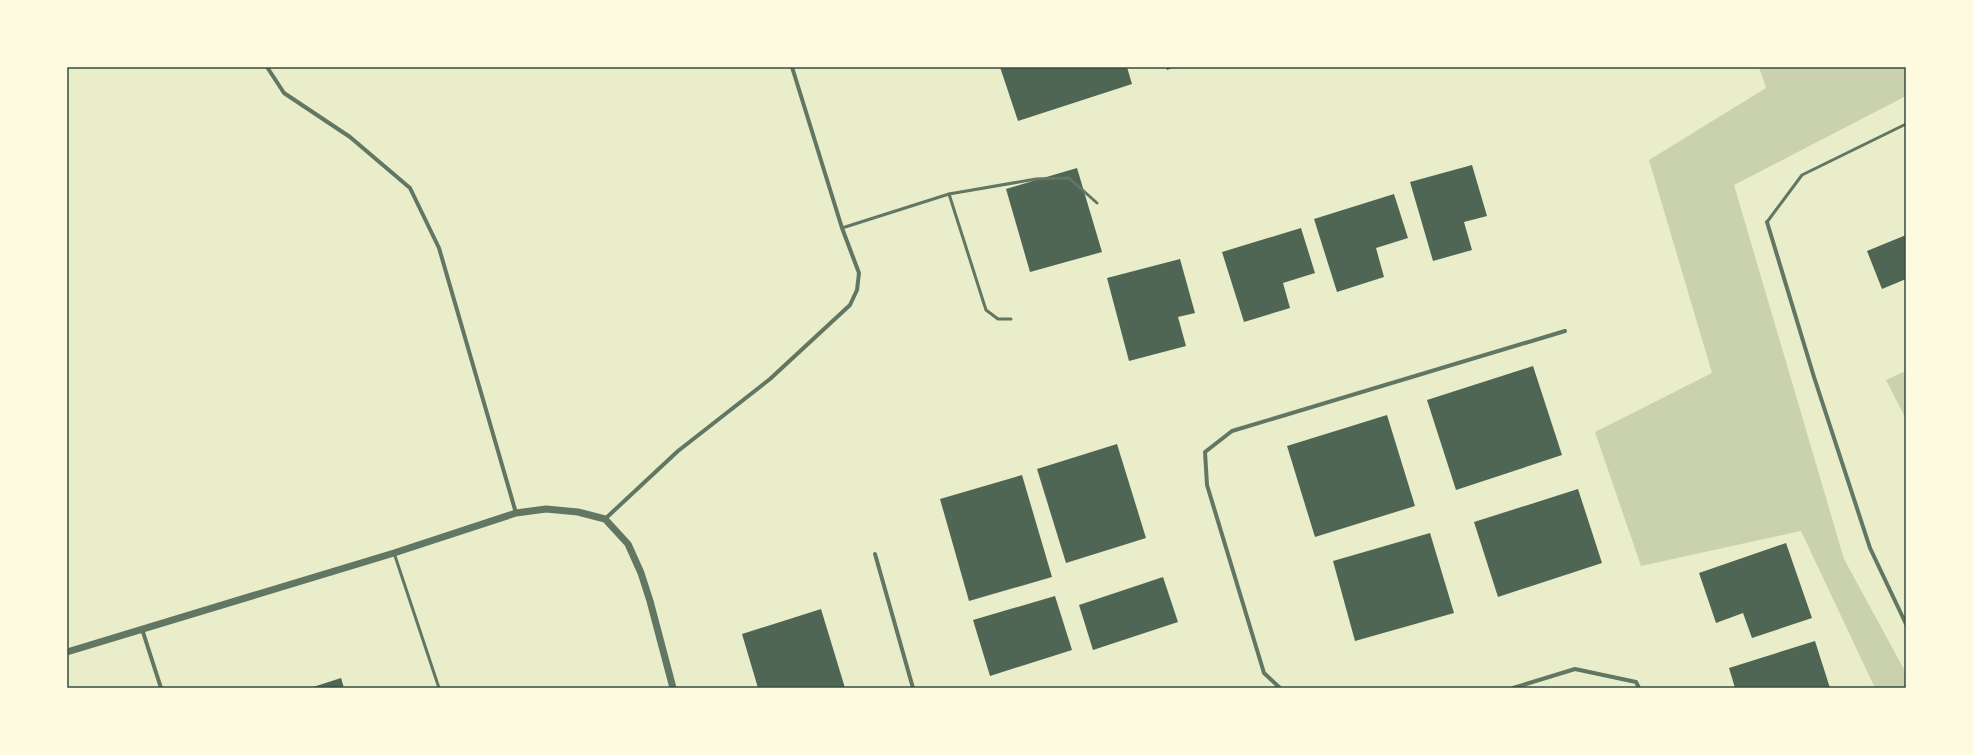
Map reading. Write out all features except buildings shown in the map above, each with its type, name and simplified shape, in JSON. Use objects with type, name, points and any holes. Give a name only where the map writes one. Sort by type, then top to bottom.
[{"type":"street","points":[[267,67],[284,94],[350,137],[410,188],[439,248],[516,513]]},
{"type":"street","points":[[605,520],[678,451],[770,379],[850,305],[857,290],[859,273],[842,228],[792,67]]},
{"type":"street","points":[[1767,222],[1814,377],[1870,548],[1906,624]]},
{"type":"street","points":[[1280,688],[1264,673],[1207,485],[1206,452],[1232,431],[1565,331]]},
{"type":"street","points":[[67,652],[394,554],[516,513],[546,509],[578,512],[605,520],[628,544],[641,573],[673,688]]},
{"type":"street","points":[[875,554],[913,688]]},
{"type":"street","points":[[142,629],[161,688]]},
{"type":"street","points":[[1513,688],[1574,669],[1636,682],[1639,688]]},
{"type":"lane","points":[[1767,222],[1802,174],[1906,124]]},
{"type":"lane","points":[[842,228],[949,194],[1036,179],[1069,178],[1097,203]]},
{"type":"lane","points":[[949,194],[986,310],[998,319],[1011,319]]},
{"type":"lane","points":[[394,554],[439,688]]},
{"type":"green space","points":[[1759,67],[1906,67],[1906,96],[1734,185],[1844,559],[1906,673],[1906,688],[1875,688],[1801,531],[1641,566],[1595,432],[1712,373],[1649,160],[1766,88]]},
{"type":"green space","points":[[1906,371],[1906,419],[1886,380]]}]
